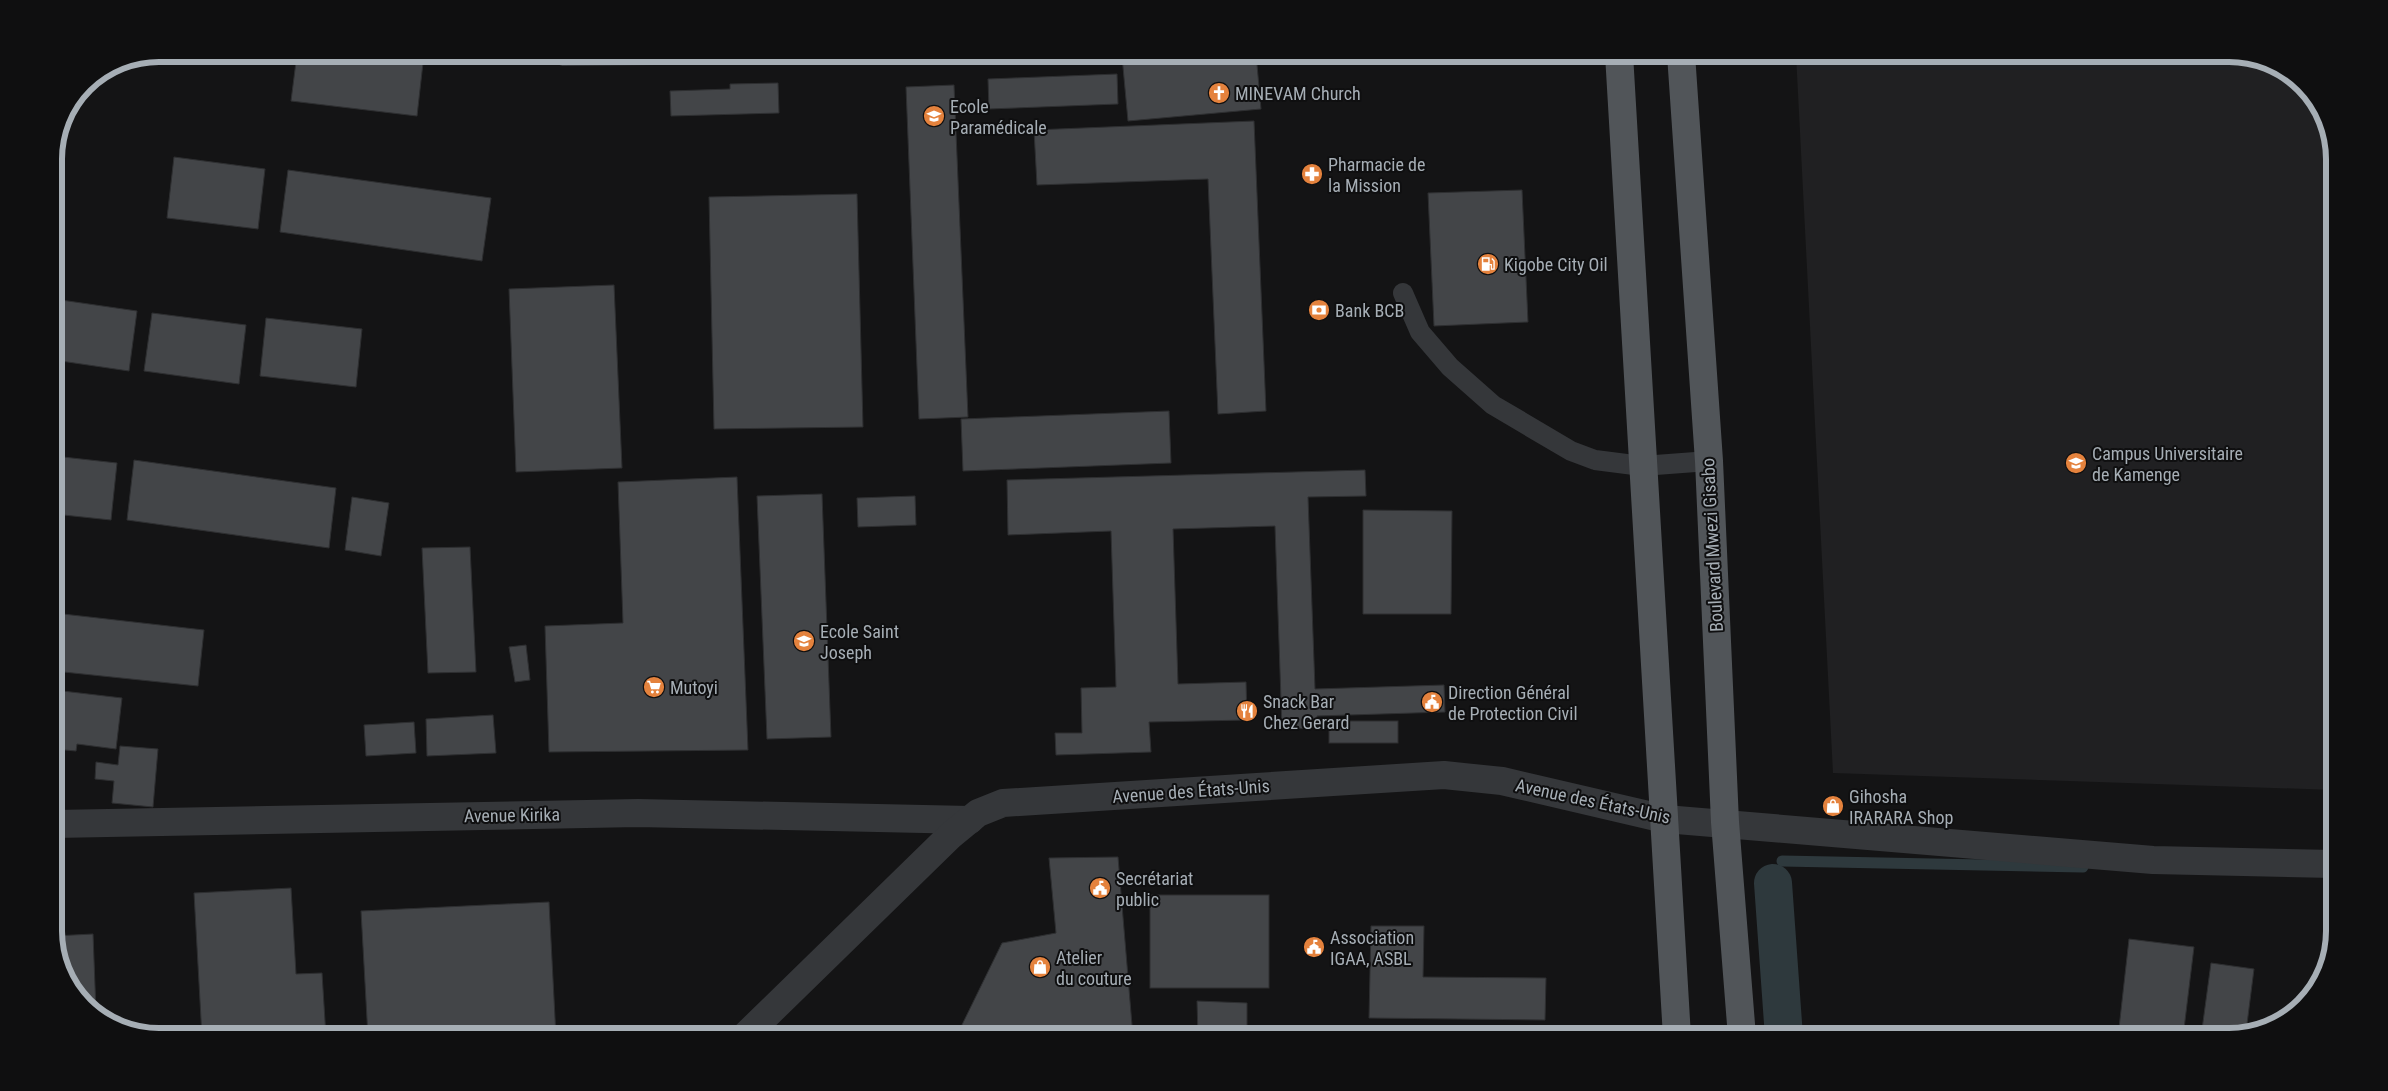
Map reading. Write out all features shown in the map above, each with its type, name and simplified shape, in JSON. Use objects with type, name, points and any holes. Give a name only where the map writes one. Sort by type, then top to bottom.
[{"type":"main road","points":[[1619,62],[1677,1028]]},
{"type":"main road","name":"Boulevard Mwezi Gisabo","points":[[1682,62],[1709,461],[1725,822],[1741,1028]]},
{"type":"street","name":"Avenue des États-Unis","points":[[753,1028],[950,836],[989,808],[1003,803],[1444,775],[1502,781],[1665,819],[1725,822],[2153,860],[2326,864]]},
{"type":"street","name":"Avenue Kirika","points":[[63,824],[638,812],[970,820]]},
{"type":"lane","points":[[1403,293],[1420,332],[1450,367],[1493,405],[1571,451],[1595,460],[1642,466],[1709,461]]},
{"type":"shaded area","name":"Campus Universitaire de Kamenge","points":[[1796,62],[2229,62],[2248,64],[2266,70],[2288,82],[2306,100],[2316,116],[2324,140],[2325,153],[2326,790],[1833,773]]},
{"type":"building","points":[[1257,62],[1261,109],[1128,121],[1123,63]]},
{"type":"building","points":[[296,63],[423,63],[417,116],[291,101]]},
{"type":"building","points":[[1117,74],[1118,104],[989,109],[988,79]]},
{"type":"building","points":[[778,83],[779,113],[671,116],[670,91],[730,89],[730,84]]},
{"type":"building","points":[[954,85],[968,417],[919,419],[906,87]]},
{"type":"building","points":[[1254,121],[1266,411],[1218,414],[1208,179],[1037,185],[1034,130]]},
{"type":"building","points":[[174,157],[265,169],[258,229],[167,218]]},
{"type":"building","points":[[288,170],[491,198],[482,261],[280,232]]},
{"type":"building","points":[[1522,190],[1528,322],[1434,326],[1428,193]]},
{"type":"building","points":[[857,194],[863,427],[714,429],[709,197]]},
{"type":"building","points":[[614,285],[622,468],[516,472],[509,289]]},
{"type":"building","points":[[63,300],[137,311],[129,371],[63,361]]},
{"type":"building","points":[[152,313],[246,325],[239,384],[144,371]]},
{"type":"building","points":[[266,318],[362,329],[356,387],[260,376]]},
{"type":"building","points":[[1169,411],[1171,463],[963,471],[961,419]]},
{"type":"building","points":[[63,457],[117,463],[111,520],[63,515]]},
{"type":"building","points":[[134,460],[336,488],[329,548],[127,520]]},
{"type":"building","points":[[1365,470],[1366,496],[1308,497],[1315,689],[1444,685],[1445,712],[1317,716],[1317,728],[1282,729],[1275,526],[1173,529],[1178,684],[1246,682],[1247,720],[1149,722],[1151,752],[1056,755],[1055,733],[1082,733],[1081,688],[1116,687],[1111,531],[1008,535],[1007,480]]},
{"type":"building","points":[[737,477],[748,750],[549,752],[545,626],[623,623],[618,482]]},
{"type":"building","points":[[822,494],[831,737],[767,739],[757,496]]},
{"type":"building","points":[[915,496],[916,525],[858,527],[857,498]]},
{"type":"building","points":[[352,497],[389,503],[381,556],[345,550]]},
{"type":"building","points":[[1363,510],[1452,511],[1451,614],[1363,614]]},
{"type":"building","points":[[470,547],[476,672],[428,673],[422,548]]},
{"type":"building","points":[[63,614],[204,630],[198,686],[63,672]]},
{"type":"building","points":[[526,645],[530,680],[515,682],[509,647]]},
{"type":"building","points":[[63,691],[122,698],[116,749],[77,744],[76,751],[63,750]]},
{"type":"building","points":[[493,715],[496,753],[427,756],[426,719]]},
{"type":"building","points":[[1329,721],[1398,721],[1398,743],[1329,743]]},
{"type":"building","points":[[414,722],[416,753],[366,756],[364,725]]},
{"type":"building","points":[[120,746],[158,749],[153,807],[112,803],[114,781],[95,779],[96,762],[118,765]]},
{"type":"building","points":[[1829,799],[1841,804],[1837,814],[1825,809]]},
{"type":"building","points":[[1118,857],[1132,1028],[960,1028],[1002,943],[1056,933],[1049,858]]},
{"type":"building","points":[[291,888],[296,974],[322,973],[325,1028],[202,1028],[194,893]]},
{"type":"building","points":[[1150,895],[1269,895],[1269,988],[1150,988]]},
{"type":"building","points":[[549,902],[556,1028],[368,1028],[361,911]]},
{"type":"building","points":[[1371,926],[1424,926],[1423,977],[1546,978],[1545,1020],[1369,1018]]},
{"type":"building","points":[[93,934],[96,1005],[82,991],[75,980],[64,951],[63,936]]},
{"type":"building","points":[[2129,939],[2194,947],[2184,1028],[2119,1028]]},
{"type":"building","points":[[2211,963],[2254,969],[2247,1027],[2202,1028]]},
{"type":"building","points":[[1197,1001],[1247,1003],[1247,1028],[1198,1028]]},
{"type":"waterway","points":[[1782,861],[2083,867]]},
{"type":"waterway","points":[[1773,883],[1783,1028]]},
{"type":"place","name":"MINEVAM Church","points":[[1219,93]]},
{"type":"place","name":"Ecole Paramédicale","points":[[934,116]]},
{"type":"place","name":"Pharmacie de la Mission","points":[[1312,174]]},
{"type":"place","name":"Kigobe City Oil","points":[[1488,264]]},
{"type":"place","name":"Bank BCB","points":[[1319,310]]},
{"type":"place","name":"Campus Universitaire de Kamenge","points":[[2076,463]]},
{"type":"place","name":"Ecole Saint Joseph","points":[[804,641]]},
{"type":"place","name":"Mutoyi","points":[[654,687]]},
{"type":"place","name":"Direction Général de Protection Civil","points":[[1432,702]]},
{"type":"place","name":"Snack Bar Chez Gerard","points":[[1247,711]]},
{"type":"place","name":"Gihosha IRARARA Shop","points":[[1833,806]]},
{"type":"place","name":"Secrétariat public","points":[[1100,888]]},
{"type":"place","name":"Association IGAA, ASBL","points":[[1314,947]]},
{"type":"place","name":"Atelier du couture","points":[[1040,967]]}]
